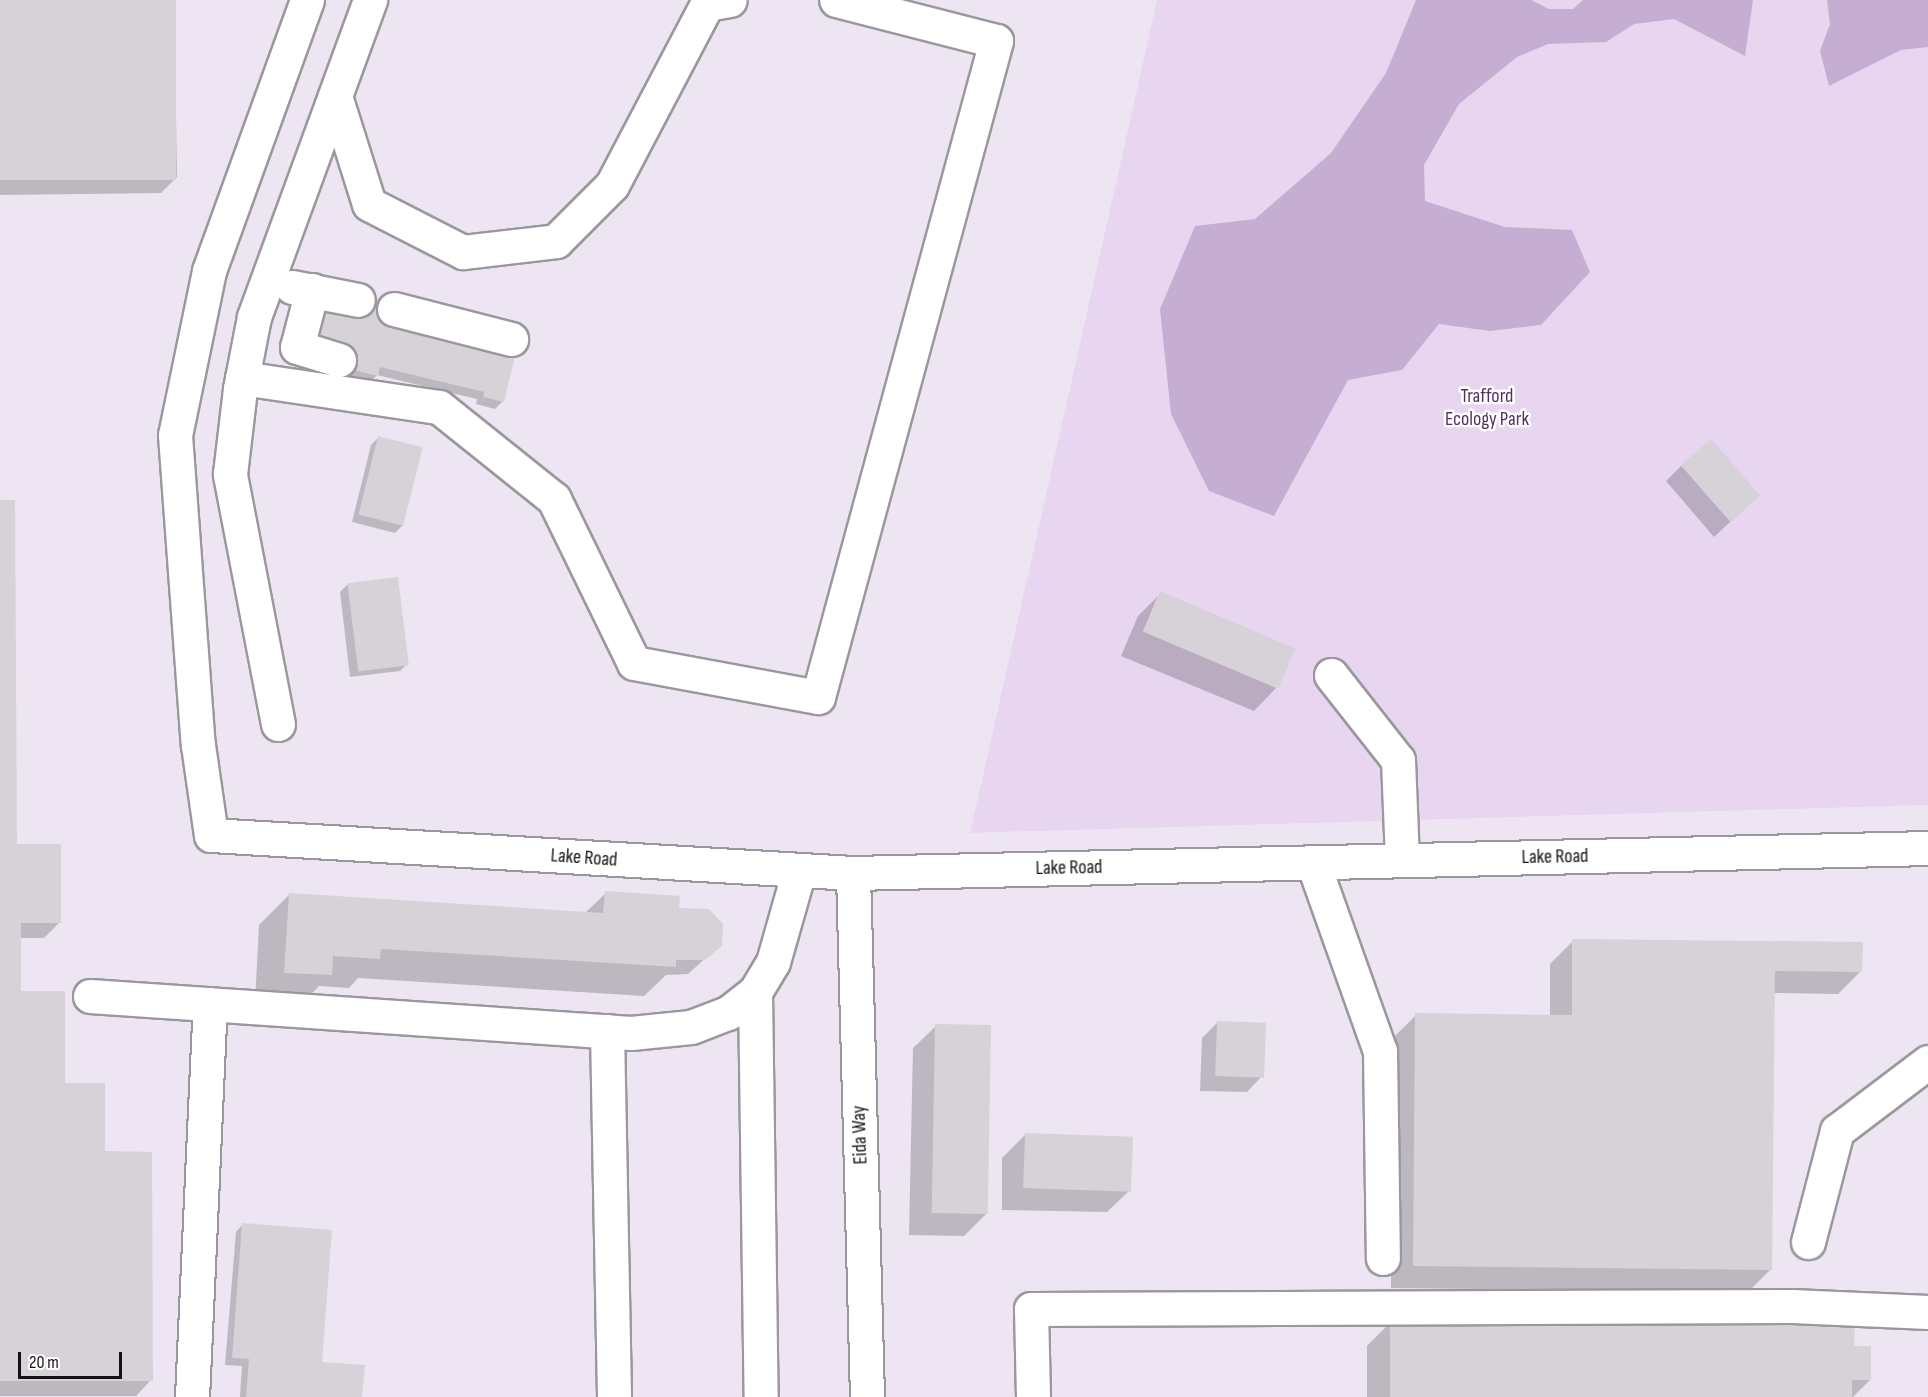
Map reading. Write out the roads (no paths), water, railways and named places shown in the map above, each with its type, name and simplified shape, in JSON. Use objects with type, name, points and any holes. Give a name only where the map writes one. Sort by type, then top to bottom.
[{"type":"street","name":"Lake Road","points":[[307,0],[208,271],[175,435],[198,745],[211,835],[853,873],[1928,848]]},
{"type":"street","points":[[278,724],[230,474],[242,378],[266,282],[370,0]]},
{"type":"street","points":[[335,96],[369,204],[462,252],[556,241],[612,185],[707,4],[730,0]]},
{"type":"street","points":[[242,378],[439,407],[554,499],[634,663],[818,697],[996,41],[836,0]]},
{"type":"street","points":[[266,282],[358,300]]},
{"type":"street","points":[[312,290],[297,347],[339,360]]},
{"type":"street","points":[[394,309],[511,339]]},
{"type":"street","points":[[1331,675],[1398,760],[1402,860]]},
{"type":"street","points":[[1313,863],[1380,1051],[1383,1258]]},
{"type":"street","points":[[90,996],[607,1031],[691,1028],[728,1013],[755,992],[773,962],[799,871]]},
{"type":"street","name":"Eida Way","points":[[853,873],[867,1397]]},
{"type":"street","points":[[755,992],[760,1397]]},
{"type":"street","points":[[192,1397],[210,1004]]},
{"type":"street","points":[[607,1031],[614,1397]]},
{"type":"street","points":[[1808,1242],[1837,1131],[1928,1062]]},
{"type":"street","points":[[1033,1397],[1031,1309],[1792,1306],[1928,1312]]},
{"type":"park label","name":"Trafford Ecology Park","points":[[1487,408]]}]
